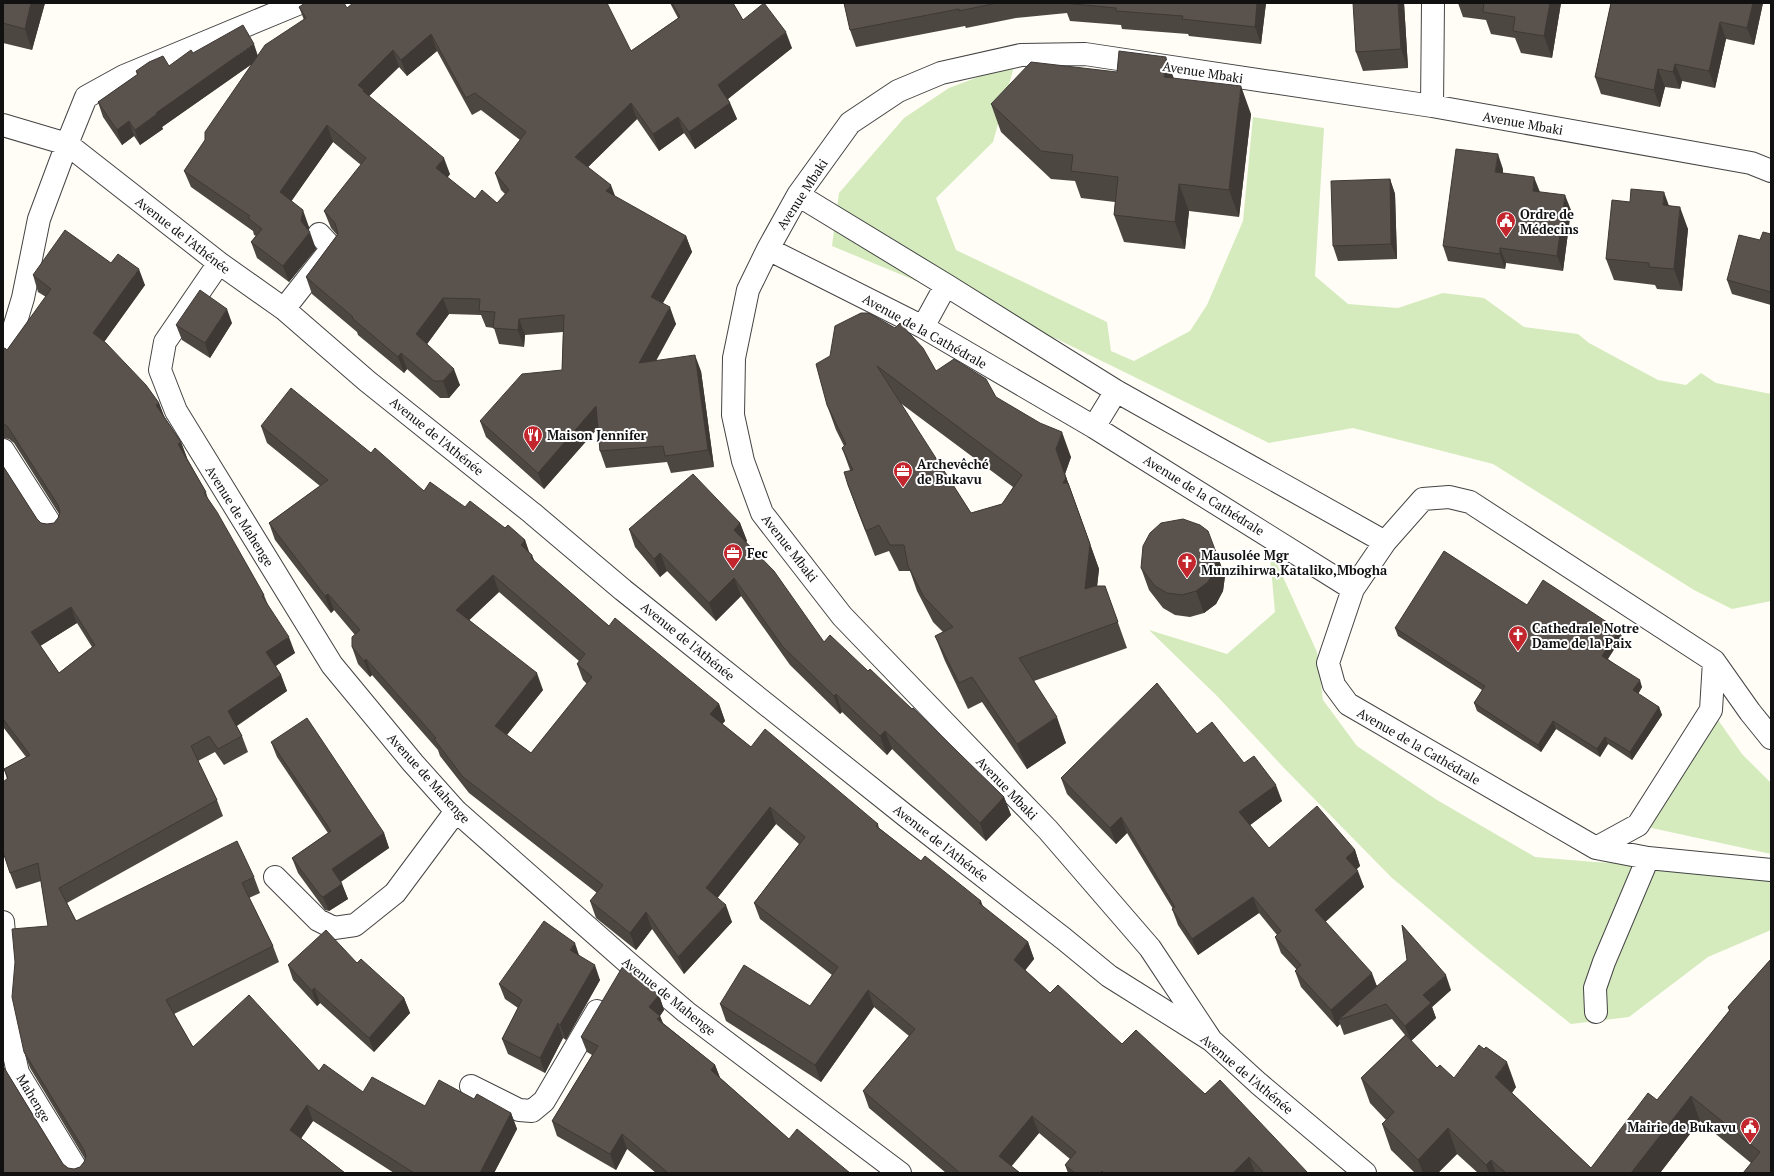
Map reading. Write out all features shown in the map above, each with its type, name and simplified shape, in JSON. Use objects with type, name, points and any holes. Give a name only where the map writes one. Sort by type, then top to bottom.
[{"type":"street","points":[[3,355],[7,351],[23,298],[39,219],[66,144],[86,97],[124,76],[300,3]]},
{"type":"street","points":[[1432,106],[1433,3]]},
{"type":"street","name":"Avenue Mbaki","points":[[1211,1040],[1150,948],[1048,830],[842,616],[762,513],[743,461],[733,415],[734,358],[748,290],[768,249],[798,195],[850,123],[898,91],[941,73],[1021,55],[1085,54],[1432,106],[1751,163],[1771,171]]},
{"type":"street","name":"Avenue de l'Athénée","points":[[3,125],[66,144],[219,263],[284,309],[367,381],[532,513],[623,590],[1109,976],[1211,1040],[1258,1083],[1365,1173]]},
{"type":"street","points":[[798,195],[1116,391],[1385,542]]},
{"type":"street","points":[[284,309],[332,248],[319,234]]},
{"type":"street","name":"Avenue de la Cathédrale","points":[[768,249],[923,327],[1094,427],[1353,589],[1328,663],[1334,686],[1348,704],[1596,848],[1648,858],[1771,870]]},
{"type":"street","name":"Avenue de Mahenge","points":[[219,263],[164,342],[160,370],[176,411],[332,665],[413,764],[456,811],[686,1012],[900,1173]]},
{"type":"street","points":[[923,327],[946,285]]},
{"type":"street","points":[[1094,427],[1116,391]]},
{"type":"street","points":[[3,450],[54,528]]},
{"type":"street","points":[[1353,589],[1385,542],[1423,499],[1449,497],[1470,502],[1714,661],[1750,712],[1771,738]]},
{"type":"street","points":[[1596,848],[1638,825],[1711,710],[1714,661]]},
{"type":"street","points":[[275,876],[318,920],[334,928],[356,925],[396,893],[456,811]]},
{"type":"street","points":[[1596,1012],[1595,988],[1604,962],[1648,858]]},
{"type":"street","name":"Mahenge","points":[[3,922],[8,979],[5,1014],[18,1073],[79,1173]]},
{"type":"street","points":[[471,1086],[519,1110],[532,1111],[544,1101],[626,961]]},
{"type":"green space","points":[[1015,63],[993,142],[936,198],[956,250],[1107,322],[1111,351],[1134,361],[1190,331],[1207,305],[1243,221],[1253,117],[1324,128],[1315,276],[1348,304],[1398,308],[1443,293],[1484,298],[1524,327],[1578,334],[1589,343],[1658,380],[1686,385],[1701,373],[1716,383],[1771,394],[1771,601],[1732,609],[1694,590],[1493,464],[1353,428],[1269,443],[1059,340],[832,246],[839,193],[904,118],[949,88]]},
{"type":"green space","points":[[1269,546],[1317,652],[1323,700],[1357,746],[1437,800],[1535,857],[1594,862],[1673,865],[1771,872],[1771,930],[1708,957],[1629,1017],[1571,1024],[1480,952],[1391,877],[1284,768],[1217,696],[1149,630],[1227,654],[1275,612]]},
{"type":"green space","points":[[1711,710],[1742,754],[1771,783],[1771,854],[1638,825]]},
{"type":"building","points":[[3,3],[31,3],[25,29],[3,23]]},
{"type":"building","points":[[305,3],[344,3],[347,8],[353,3],[607,3],[631,51],[680,17],[672,3],[733,3],[743,20],[764,3],[786,32],[718,85],[730,103],[689,132],[678,117],[653,134],[631,103],[575,157],[611,185],[606,191],[686,236],[651,297],[670,307],[639,363],[695,355],[708,450],[665,456],[663,446],[600,451],[596,406],[538,473],[480,421],[522,374],[562,370],[564,315],[519,319],[518,330],[493,328],[495,312],[479,311],[480,299],[443,298],[416,334],[454,369],[443,381],[434,381],[401,353],[398,357],[352,318],[353,317],[306,277],[338,234],[335,223],[324,211],[366,158],[327,125],[280,192],[303,210],[301,221],[310,232],[283,266],[251,242],[262,229],[248,218],[250,216],[184,171],[205,140],[205,132],[265,45],[306,18],[299,7]],"holes":[[[431,34],[466,98],[475,93],[526,132],[495,173],[509,190],[497,203],[482,190],[475,199],[436,168],[444,158],[363,91],[364,90],[358,85],[393,50],[401,60]]]},
{"type":"building","points":[[844,3],[997,3],[850,30]]},
{"type":"building","points":[[1063,3],[1257,3],[1255,27],[1182,19],[1183,16],[1116,11],[1116,8]]},
{"type":"building","points":[[1353,3],[1398,3],[1401,49],[1356,52]]},
{"type":"building","points":[[1484,3],[1550,3],[1544,36],[1513,31],[1515,17],[1483,12]]},
{"type":"building","points":[[1611,3],[1753,3],[1747,28],[1720,22],[1709,71],[1675,64],[1673,72],[1658,69],[1654,90],[1595,77]]},
{"type":"building","points":[[243,25],[254,44],[156,113],[157,114],[135,130],[129,121],[117,130],[98,102],[138,74],[136,71],[149,62],[163,56],[169,66],[191,50],[193,53]]},
{"type":"building","points":[[1119,51],[1166,57],[1164,77],[1241,86],[1229,190],[1179,184],[1175,222],[1114,215],[1118,177],[1071,171],[1073,155],[1041,151],[991,104],[1031,62],[1117,72]]},
{"type":"building","points":[[1456,149],[1498,154],[1495,172],[1534,177],[1533,191],[1565,195],[1557,256],[1500,248],[1500,254],[1443,246]]},
{"type":"building","points":[[1390,179],[1391,244],[1333,246],[1331,181]]},
{"type":"building","points":[[1631,189],[1664,192],[1663,205],[1680,207],[1674,269],[1649,267],[1649,263],[1606,259],[1612,200],[1630,202]]},
{"type":"building","points":[[65,230],[111,263],[118,254],[139,269],[93,333],[106,343],[146,385],[159,403],[156,405],[181,442],[178,444],[206,492],[204,493],[217,512],[264,595],[262,596],[289,637],[266,652],[281,675],[228,711],[242,736],[218,749],[209,736],[191,746],[217,800],[59,888],[76,921],[237,841],[254,877],[242,883],[273,946],[166,1000],[193,1047],[249,995],[319,1071],[324,1064],[363,1092],[372,1077],[425,1106],[439,1080],[474,1099],[477,1094],[511,1113],[480,1173],[414,1173],[307,1105],[290,1130],[345,1173],[3,1173],[3,1066],[63,1164],[68,1168],[74,1169],[80,1167],[86,1156],[84,1150],[24,1052],[12,997],[15,962],[12,929],[48,926],[38,863],[10,873],[3,852],[3,782],[8,778],[4,769],[30,755],[3,719],[3,466],[41,523],[54,523],[60,512],[58,505],[8,427],[3,423],[3,349],[5,348],[7,350],[51,289],[33,275]],"holes":[[[71,607],[95,645],[59,673],[31,632]]]},
{"type":"building","points":[[1763,232],[1771,234],[1771,292],[1727,280],[1739,235],[1760,240]]},
{"type":"building","points":[[200,290],[227,309],[205,343],[176,325]]},
{"type":"building","points":[[861,313],[869,313],[895,328],[900,323],[923,348],[936,371],[954,359],[986,379],[996,397],[1040,423],[1062,432],[1056,449],[1066,478],[1063,483],[1068,483],[1090,544],[1085,589],[1095,586],[1105,586],[1118,622],[1019,658],[1057,717],[1017,744],[972,677],[959,683],[935,636],[953,627],[924,597],[908,566],[904,545],[890,545],[879,525],[866,531],[844,472],[853,470],[842,448],[846,444],[827,405],[816,364],[830,356],[835,326]],"holes":[[[877,366],[1022,475],[1002,504],[971,513]]]},
{"type":"building","points":[[291,388],[371,453],[375,448],[424,491],[430,482],[465,507],[470,501],[505,528],[508,525],[525,540],[521,545],[532,555],[531,558],[609,626],[615,618],[719,704],[710,714],[751,747],[765,729],[878,824],[876,826],[921,861],[925,856],[981,901],[979,903],[1028,942],[1014,960],[1050,993],[1058,985],[1122,1044],[1136,1030],[1205,1094],[1220,1080],[1308,1173],[1264,1173],[1249,1157],[1233,1173],[1104,1173],[1102,1171],[1101,1173],[1075,1173],[1065,1165],[1076,1152],[1032,1116],[999,1156],[1020,1173],[960,1173],[863,1091],[915,1029],[868,990],[815,1065],[720,1004],[744,965],[810,1006],[838,967],[754,903],[805,837],[770,807],[706,888],[726,905],[678,957],[646,912],[630,933],[590,901],[603,885],[463,777],[434,739],[436,738],[366,659],[364,661],[352,647],[352,637],[360,630],[328,594],[325,596],[269,523],[328,480],[261,426]],"holes":[[[493,575],[585,654],[577,664],[592,677],[531,753],[495,726],[537,673],[456,610]]]},
{"type":"building","points":[[693,474],[740,523],[734,530],[774,571],[824,642],[830,635],[868,671],[870,669],[912,709],[913,708],[1004,797],[980,823],[885,731],[880,736],[836,694],[834,696],[783,647],[734,578],[709,603],[660,553],[654,559],[629,529]]},
{"type":"building","name":"Mausolée Mgr Munzihirwa,Kataliko,Mbogha","points":[[1183,519],[1200,525],[1208,531],[1217,555],[1215,569],[1208,582],[1196,591],[1182,595],[1167,593],[1155,586],[1141,568],[1143,546],[1150,533],[1161,523]]},
{"type":"building","name":"Cathedrale Notre Dame de la Paix","points":[[1444,551],[1527,605],[1543,580],[1619,630],[1602,656],[1640,680],[1633,690],[1659,707],[1630,752],[1605,737],[1597,749],[1553,721],[1538,745],[1474,703],[1485,686],[1395,628]]},
{"type":"building","points":[[1157,683],[1197,734],[1212,722],[1244,763],[1254,756],[1276,785],[1239,812],[1269,848],[1317,806],[1355,850],[1346,858],[1358,871],[1315,910],[1372,973],[1331,1010],[1295,971],[1301,965],[1275,937],[1281,931],[1253,897],[1192,939],[1172,909],[1175,907],[1121,817],[1110,828],[1061,778]]},
{"type":"building","points":[[307,718],[384,833],[332,869],[342,884],[323,897],[292,858],[331,831],[271,742]]},
{"type":"building","points":[[544,921],[575,943],[570,950],[595,965],[560,1025],[558,1023],[540,1058],[502,1039],[522,1000],[499,984]]},
{"type":"building","points":[[1402,925],[1446,975],[1423,995],[1431,1003],[1405,1026],[1386,1004],[1338,1020],[1407,960]]},
{"type":"building","points":[[326,930],[357,963],[361,959],[404,998],[369,1038],[314,988],[312,991],[288,965]]},
{"type":"building","points":[[1771,959],[1771,1173],[1743,1173],[1760,1152],[1691,1096],[1631,1173],[1506,1173],[1491,1160],[1486,1165],[1448,1128],[1418,1160],[1382,1124],[1394,1112],[1361,1078],[1406,1035],[1437,1068],[1440,1065],[1454,1078],[1479,1045],[1484,1049],[1486,1047],[1507,1062],[1495,1077],[1591,1168],[1648,1093],[1657,1100],[1730,1010],[1728,1007]]},
{"type":"building","points":[[623,966],[659,995],[649,1007],[660,1016],[657,1019],[715,1065],[711,1070],[789,1139],[797,1129],[850,1173],[666,1173],[667,1172],[622,1134],[610,1154],[552,1121],[598,1046],[581,1037]]},
{"type":"place","name":"Ordre de Médecins","points":[[1506,238]]},
{"type":"place","name":"Maison Jennifer","points":[[533,452]]},
{"type":"place","name":"Archevêché de Bukavu","points":[[903,488]]},
{"type":"place","name":"Fec","points":[[733,570]]},
{"type":"place","name":"Mausolée Mgr Munzihirwa,Kataliko,Mbogha","points":[[1187,579]]},
{"type":"place","name":"Cathedrale Notre Dame de la Paix","points":[[1518,652]]},
{"type":"place","name":"Mairie de Bukavu","points":[[1750,1144]]}]
